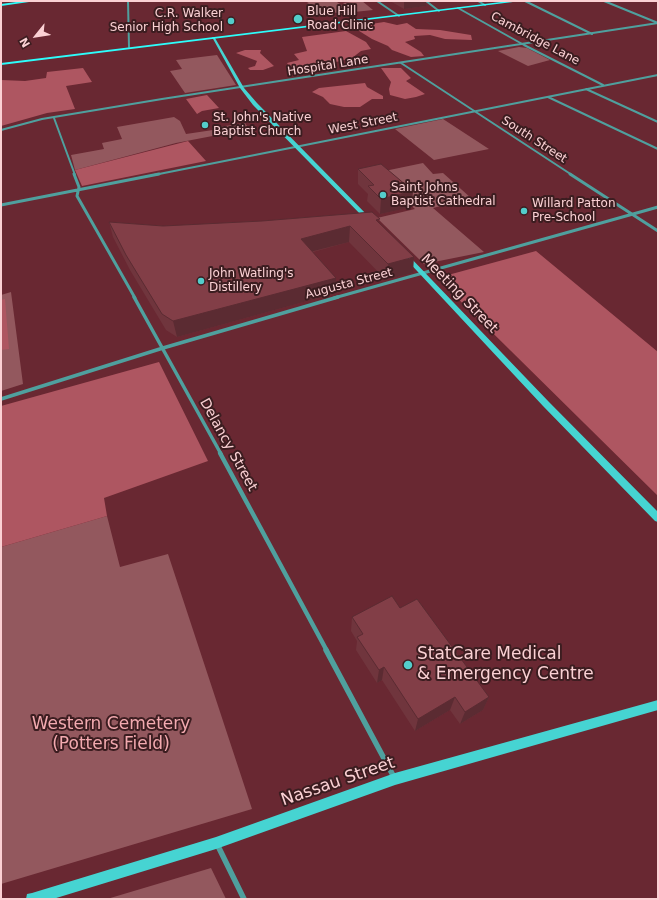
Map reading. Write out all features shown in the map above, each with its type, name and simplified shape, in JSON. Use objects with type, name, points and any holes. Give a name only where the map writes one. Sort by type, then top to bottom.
[{"type":"main road","points":[[1,5],[34,1]]},
{"type":"main road","points":[[1,64],[129,47],[519,1]]},
{"type":"street","points":[[128,1],[129,47]]},
{"type":"street","points":[[377,1],[399,16]]},
{"type":"street","points":[[426,1],[439,11]]},
{"type":"street","points":[[478,1],[485,5]]},
{"type":"street","points":[[525,1],[593,34]]},
{"type":"street","points":[[604,1],[658,23]]},
{"type":"street","name":"Cambridge Lane","points":[[458,8],[524,45],[603,85]]},
{"type":"street","name":"Hospital Lane","points":[[1,130],[42,119],[162,99],[524,45],[658,23]]},
{"type":"street","points":[[213,38],[242,88],[266,116],[373,223]]},
{"type":"street","name":"South Street","points":[[401,63],[472,111],[658,231]]},
{"type":"street","name":"West Street","points":[[1,205],[79,191],[297,146],[658,75]]},
{"type":"street","points":[[586,89],[658,122]]},
{"type":"street","points":[[548,96],[658,150]]},
{"type":"street","name":"Delancy Street","points":[[54,118],[79,191],[77,196],[253,512],[395,779]]},
{"type":"street","name":"Augusta Street","points":[[1,399],[163,348],[658,207]]},
{"type":"street","name":"Meeting Street","points":[[401,251],[546,404],[658,518]]},
{"type":"street","name":"Nassau Street","points":[[32,899],[216,843],[395,779],[658,705]]},
{"type":"street","points":[[216,843],[244,899]]},
{"type":"green space","points":[[310,1],[337,2],[355,15],[350,16],[320,9],[307,3]]},
{"type":"green space","points":[[362,1],[373,10],[354,12],[343,3]]},
{"type":"green space","points":[[519,47],[527,48],[550,60],[528,66],[498,51]]},
{"type":"green space","points":[[217,55],[236,85],[185,93],[170,71],[182,69],[176,60]]},
{"type":"green space","points":[[174,117],[180,121],[186,134],[245,123],[249,129],[176,143],[75,170],[71,155],[104,149],[102,143],[122,139],[117,127]]},
{"type":"green space","points":[[443,119],[489,149],[434,160],[395,129]]},
{"type":"green space","points":[[423,163],[433,174],[443,173],[471,198],[433,208],[484,252],[424,264],[377,218],[415,209],[375,173]]},
{"type":"green space","points":[[11,292],[23,384],[1,391],[1,295]]},
{"type":"green space","name":"Western Cemetery (Potters Field)","points":[[107,516],[120,567],[168,554],[252,809],[1,884],[1,547]]},
{"type":"green space","points":[[211,868],[226,899],[107,899]]},
{"type":"shaded area","points":[[384,22],[397,25],[407,23],[416,29],[440,30],[471,35],[472,40],[445,39],[430,35],[414,36],[415,39],[405,42],[421,52],[424,56],[411,57],[392,50],[388,46],[372,39],[356,29],[365,25]]},
{"type":"shaded area","points":[[346,31],[366,42],[371,49],[361,51],[352,58],[332,63],[336,69],[308,73],[289,66],[287,63],[299,60],[294,54],[307,51],[302,37]]},
{"type":"shaded area","points":[[245,50],[261,50],[260,53],[274,66],[263,70],[250,70],[248,68],[255,66],[257,61],[236,53]]},
{"type":"shaded area","points":[[83,68],[92,82],[66,86],[75,109],[47,113],[1,126],[1,80],[25,81],[46,78],[47,72]]},
{"type":"shaded area","points":[[381,68],[401,68],[411,78],[406,81],[425,94],[405,99],[390,95],[389,89],[391,82]]},
{"type":"shaded area","points":[[365,83],[367,87],[383,96],[383,99],[372,99],[360,107],[344,107],[330,104],[323,97],[312,92],[319,88]]},
{"type":"shaded area","points":[[207,95],[219,108],[202,111],[197,114],[186,99]]},
{"type":"shaded area","points":[[188,141],[206,161],[82,186],[75,170]]},
{"type":"shaded area","points":[[536,251],[658,352],[658,496],[437,278]]},
{"type":"shaded area","points":[[5,299],[9,349],[1,350],[1,300]]},
{"type":"shaded area","points":[[159,362],[208,461],[104,498],[107,516],[1,547],[1,406]]},
{"type":"building","points":[[381,164],[413,191],[381,199],[368,186],[374,185],[358,169]]},
{"type":"building","name":"John Watling's Distillery","points":[[372,212],[380,219],[376,220],[414,257],[388,264],[350,226],[301,239],[336,278],[173,321],[162,314],[126,255],[109,222],[163,226],[262,221]]},
{"type":"building","name":"StatCare Medical & Emergency Centre","points":[[392,596],[400,608],[417,599],[489,697],[465,712],[455,697],[418,719],[384,667],[379,670],[357,637],[363,634],[352,617]]},
{"type":"place","name":"Blue Hill Road Clinic","points":[[298,19]]},
{"type":"place","name":"C.R. Walker Senior High School","points":[[231,21]]},
{"type":"place","name":"St. John's Native Baptist Church","points":[[205,125]]},
{"type":"place","name":"Saint Johns Baptist Cathedral","points":[[383,195]]},
{"type":"place","name":"Willard Patton Pre-School","points":[[524,211]]},
{"type":"place","name":"John Watling's Distillery","points":[[201,281]]},
{"type":"place","name":"StatCare Medical & Emergency Centre","points":[[408,665]]}]
